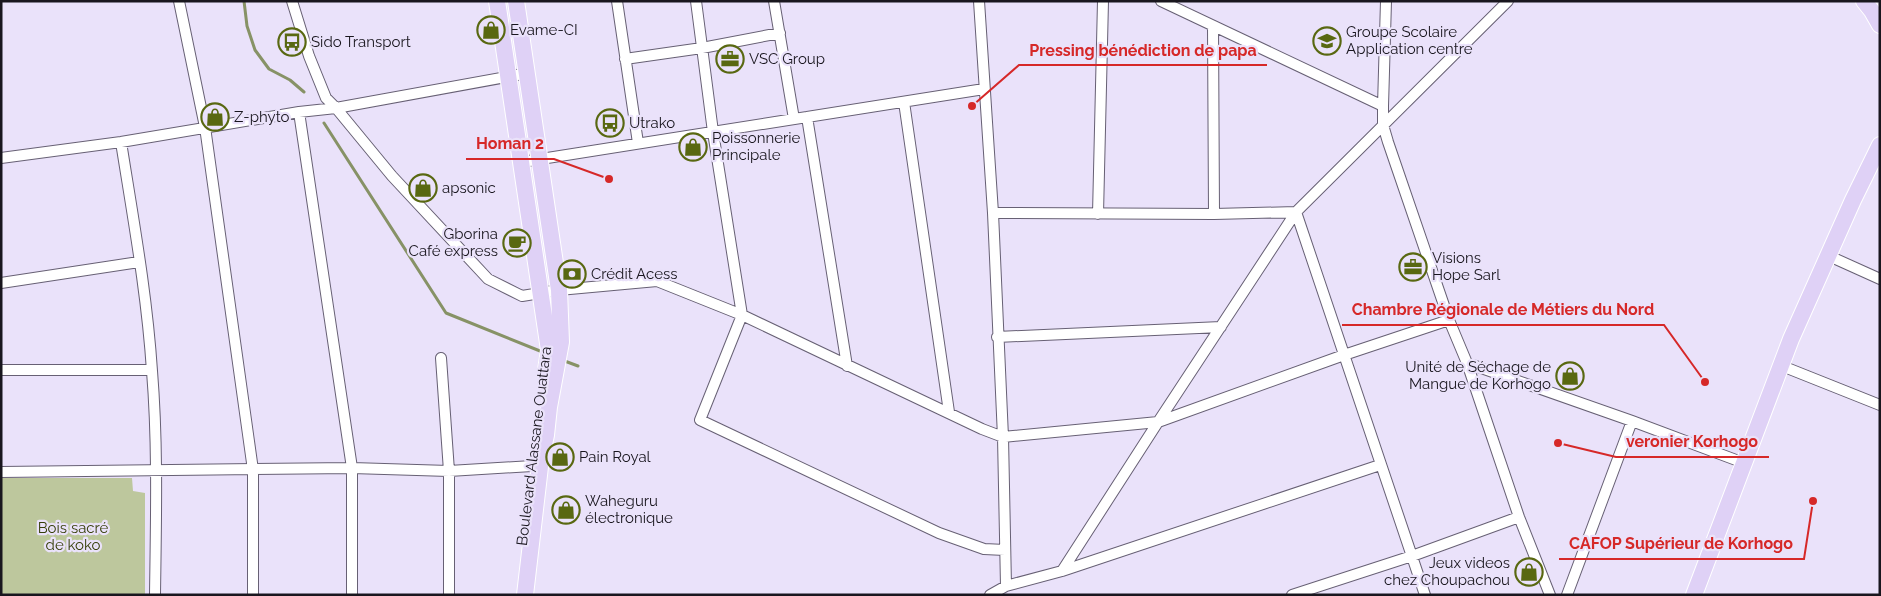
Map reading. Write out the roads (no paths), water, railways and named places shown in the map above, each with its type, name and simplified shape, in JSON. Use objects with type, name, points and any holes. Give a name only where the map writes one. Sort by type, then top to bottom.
[{"type":"main road","name":"Boulevard Alassane Ouattara","points":[[497,1],[552,361]]},
{"type":"main road","name":"Boulevard Alassane Ouattara","points":[[516,1],[559,290],[561,342],[552,361],[537,462],[525,595]]},
{"type":"main road","points":[[1864,1],[1880,25]]},
{"type":"main road","points":[[1694,595],[1792,339],[1880,145]]},
{"type":"main road","name":"Boulevard Alassane Ouattara","points":[[516,595],[527,492],[537,462]]},
{"type":"street","points":[[179,1],[205,127],[253,470],[254,595]]},
{"type":"street","points":[[292,1],[309,56],[326,98],[392,176],[488,279],[522,296],[559,290],[657,282],[742,316],[982,429],[1003,437],[1158,422],[1344,355],[1449,320]]},
{"type":"street","points":[[617,1],[638,144]]},
{"type":"street","points":[[696,1],[712,132],[742,316],[700,420],[939,532],[984,549],[1005,550]]},
{"type":"street","points":[[774,1],[794,119]]},
{"type":"street","points":[[979,1],[993,214],[1003,437],[1006,586]]},
{"type":"street","points":[[1098,214],[1103,1]]},
{"type":"street","points":[[1161,1],[1383,106]]},
{"type":"street","points":[[1386,1],[1383,125],[1449,320],[1467,363],[1519,518],[1550,595]]},
{"type":"street","points":[[1062,571],[1296,212],[1508,1]]},
{"type":"street","points":[[1213,26],[1214,214]]},
{"type":"street","points":[[625,59],[702,48],[780,33]]},
{"type":"street","points":[[1,158],[122,142],[299,112],[336,108],[528,73]]},
{"type":"street","points":[[522,162],[984,89]]},
{"type":"street","points":[[904,102],[949,412]]},
{"type":"street","points":[[299,112],[352,468],[352,595]]},
{"type":"street","points":[[807,117],[847,366]]},
{"type":"street","points":[[122,142],[152,370],[156,470],[155,595]]},
{"type":"street","points":[[993,214],[1296,212]]},
{"type":"street","points":[[1296,212],[1425,595]]},
{"type":"street","points":[[1829,256],[1880,279]]},
{"type":"street","points":[[1,283],[139,262]]},
{"type":"street","points":[[997,336],[1221,327]]},
{"type":"street","points":[[441,358],[449,470],[449,595]]},
{"type":"street","points":[[1467,363],[1744,463]]},
{"type":"street","points":[[1782,366],[1880,405]]},
{"type":"street","points":[[1,370],[152,370]]},
{"type":"street","points":[[1567,595],[1632,421]]},
{"type":"street","points":[[1,472],[352,468],[449,470],[537,462]]},
{"type":"street","points":[[990,595],[1006,586],[1062,571],[1380,465]]},
{"type":"street","points":[[1292,595],[1412,556],[1519,518]]},
{"type":"waterway","points":[[244,1],[247,26],[255,50],[269,69],[290,80],[304,92]]},
{"type":"waterway","points":[[324,123],[446,313],[545,353]]},
{"type":"waterway","points":[[562,360],[578,366]]},
{"type":"place","name":"Evame-CI","points":[[491,30]]},
{"type":"place","name":"Groupe Scolaire Application centre","points":[[1327,41]]},
{"type":"place","name":"Sido Transport","points":[[292,42]]},
{"type":"place","name":"VSC Group","points":[[730,59]]},
{"type":"place","name":"Pressing bénédiction de papa","points":[[972,106]]},
{"type":"place","name":"Z-phyto","points":[[215,117]]},
{"type":"place","name":"Utrako","points":[[610,123]]},
{"type":"place","name":"Poissonnerie Principale","points":[[693,147]]},
{"type":"place","name":"Homan 2","points":[[609,179]]},
{"type":"place","name":"apsonic","points":[[423,188]]},
{"type":"place","name":"Gborina Café express","points":[[517,243]]},
{"type":"place","name":"Visions Hope Sarl","points":[[1413,267]]},
{"type":"place","name":"Crédit Acess","points":[[572,274]]},
{"type":"place","name":"Unité de Séchage de Mangue de Korhogo","points":[[1570,376]]},
{"type":"place","name":"Chambre Régionale de Métiers du Nord","points":[[1705,382]]},
{"type":"place","name":"veronier Korhogo","points":[[1558,443]]},
{"type":"place","name":"Pain Royal","points":[[560,457]]},
{"type":"place","name":"CAFOP Supérieur de Korhogo","points":[[1813,501]]},
{"type":"place","name":"Waheguru électronique","points":[[566,510]]},
{"type":"place","name":"Jeux videos chez Choupachou","points":[[1529,572]]},
{"type":"park label","name":"Bois sacré de koko","points":[[73,536]]}]
